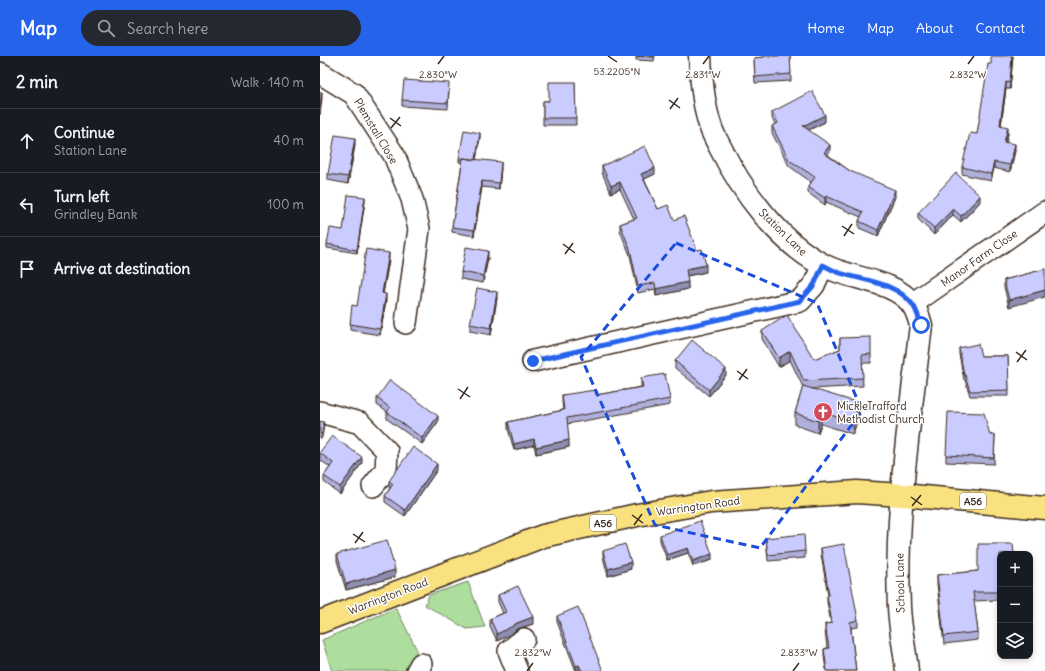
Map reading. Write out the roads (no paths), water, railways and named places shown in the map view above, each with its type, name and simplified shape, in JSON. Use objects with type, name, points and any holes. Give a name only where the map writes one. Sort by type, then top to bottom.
[{"type":"main road","name":"Warrington Road","points":[[320,622],[543,536],[637,515],[719,502],[857,492],[1045,508]]},
{"type":"street","name":"Station Lane","points":[[700,56],[701,82],[711,128],[730,166],[754,204],[784,235],[806,254],[823,265],[840,272],[887,286],[903,295],[912,304],[917,313],[921,325],[902,495]]},
{"type":"street","name":"Plemstall Close","points":[[320,73],[354,94],[394,155],[412,199],[418,229],[406,323]]},
{"type":"street","name":"Manor Farm Close","points":[[912,304],[1045,212]]},
{"type":"street","points":[[533,361],[800,301],[814,285],[823,265]]},
{"type":"street","points":[[320,412],[360,423],[387,451],[386,470],[373,486]]},
{"type":"street","name":"School Lane","points":[[902,495],[899,553],[899,608],[907,671]]},
{"type":"street","points":[[517,671],[508,651],[524,639]]},
{"type":"place","name":"MickleTrafford Methodist Church","points":[[823,412]]}]
